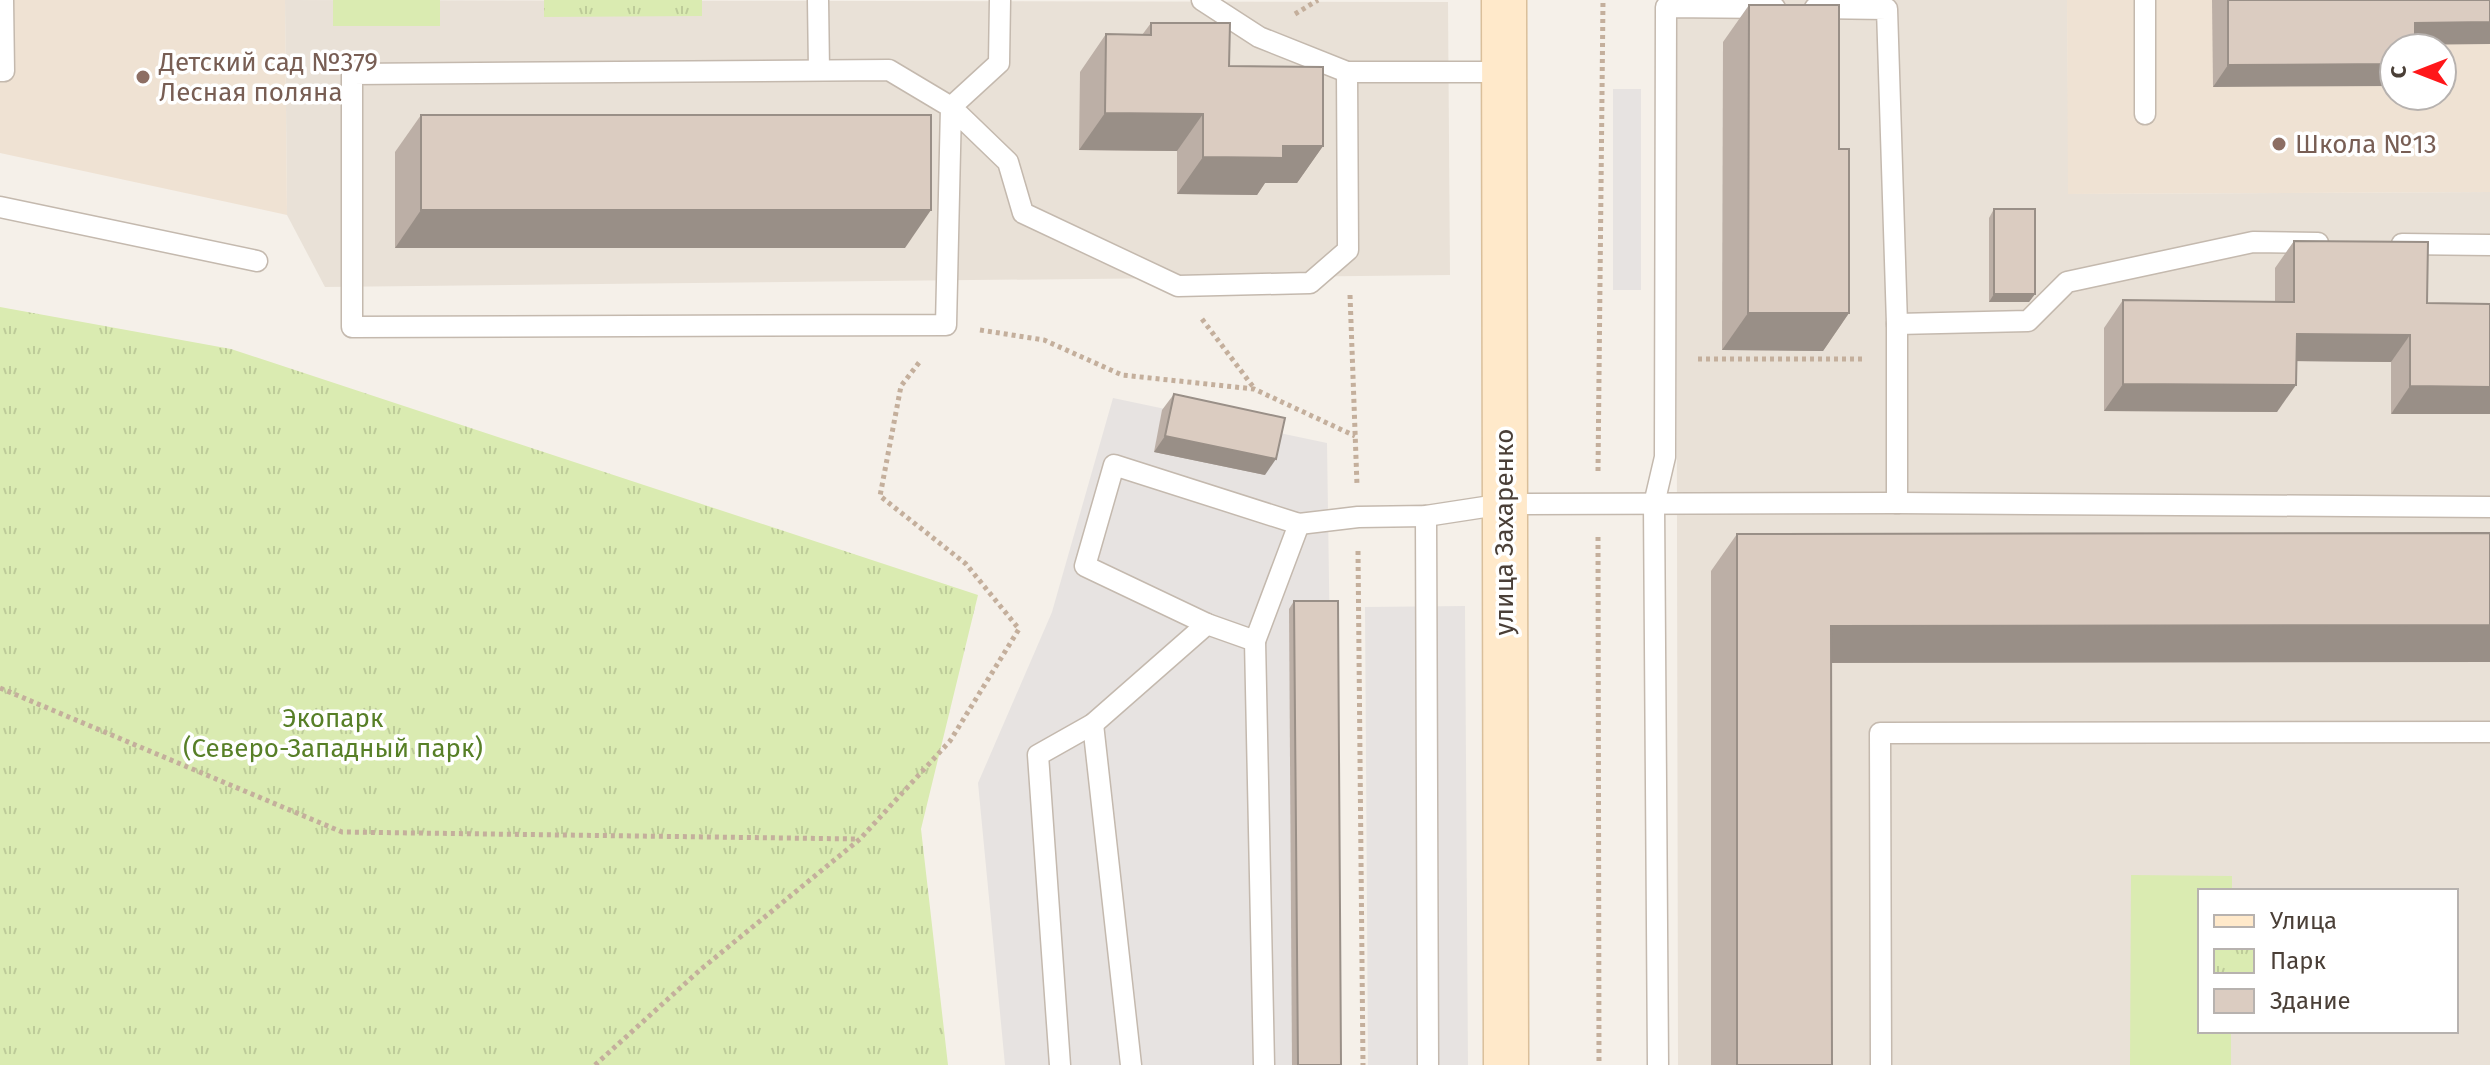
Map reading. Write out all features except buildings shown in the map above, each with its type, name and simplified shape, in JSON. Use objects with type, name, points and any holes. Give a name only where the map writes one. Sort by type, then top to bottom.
[{"type":"street","name":"улица Захаренко","points":[[1504,0],[1506,1065]]},
{"type":"lane","points":[[0,71],[4,71],[3,0]]},
{"type":"lane","points":[[818,0],[819,70]]},
{"type":"lane","points":[[1000,0],[999,63],[951,107],[946,325],[352,327],[352,74],[889,70],[951,107],[1008,162],[1023,213],[1178,286],[1310,283],[1348,250],[1347,72]]},
{"type":"lane","points":[[1202,0],[1259,37],[1347,72],[1503,72]]},
{"type":"lane","points":[[2145,0],[2145,114]]},
{"type":"lane","points":[[1658,1065],[1654,504],[1665,457],[1666,7],[1887,9],[1897,324],[1897,503]]},
{"type":"lane","points":[[0,207],[257,261]]},
{"type":"lane","points":[[1897,324],[2028,321],[2067,282],[2253,242],[2332,243]]},
{"type":"lane","points":[[2379,244],[2490,245]]},
{"type":"lane","points":[[1255,641],[1207,624],[1085,566],[1114,465],[1299,524],[1358,517],[1426,516],[1504,504],[2490,507]]},
{"type":"lane","points":[[1426,516],[1428,1065]]},
{"type":"lane","points":[[1264,1065],[1255,641],[1299,524]]},
{"type":"lane","points":[[1060,1065],[1038,755],[1093,724],[1207,624]]},
{"type":"lane","points":[[1093,724],[1131,1065]]},
{"type":"lane","points":[[1881,1065],[1880,733],[2490,732]]},
{"type":"path","points":[[1348,250],[1358,517],[1363,1065]]},
{"type":"path","points":[[1178,286],[1254,389]]},
{"type":"path","points":[[595,1065],[700,970],[860,839],[950,741],[1019,629],[966,564],[880,496],[901,386],[946,325],[1044,340],[1122,375],[1254,389],[1355,436]]},
{"type":"path","points":[[1665,359],[1897,358]]},
{"type":"path","points":[[0,688],[342,832],[860,839]]},
{"type":"shaded area","name":"Детский сад №379 Лесная поляна","points":[[0,0],[285,0],[287,215],[0,153]]},
{"type":"shaded area","points":[[285,0],[1448,2],[1450,275],[325,287],[287,215]]},
{"type":"shaded area","points":[[1676,0],[2067,0],[2069,194],[2490,192],[2490,1065],[1678,1065]]},
{"type":"shaded area","name":"Школа №13","points":[[2067,0],[2490,0],[2490,192],[2068,194]]},
{"type":"shaded area","points":[[1613,89],[1641,89],[1641,290],[1613,290]]},
{"type":"shaded area","points":[[1113,398],[1327,443],[1336,1065],[1005,1065],[978,783],[1052,612]]},
{"type":"shaded area","points":[[1465,606],[1468,1065],[1368,1065],[1365,607]]},
{"type":"green space","points":[[333,0],[440,0],[440,26],[333,26]]},
{"type":"green space","points":[[544,0],[702,0],[702,16],[544,17]]},
{"type":"green space","name":"Экопарк (Северо-Западный парк)","points":[[0,307],[231,349],[978,595],[921,829],[948,1065],[0,1065]]},
{"type":"green space","points":[[2131,875],[2232,876],[2232,889],[2198,889],[2198,1033],[2231,1033],[2231,1065],[2130,1065]]},
{"type":"place","name":"Детский сад №379 Лесная поляна","points":[[143,77]]},
{"type":"place","name":"Школа №13","points":[[2279,144]]}]
